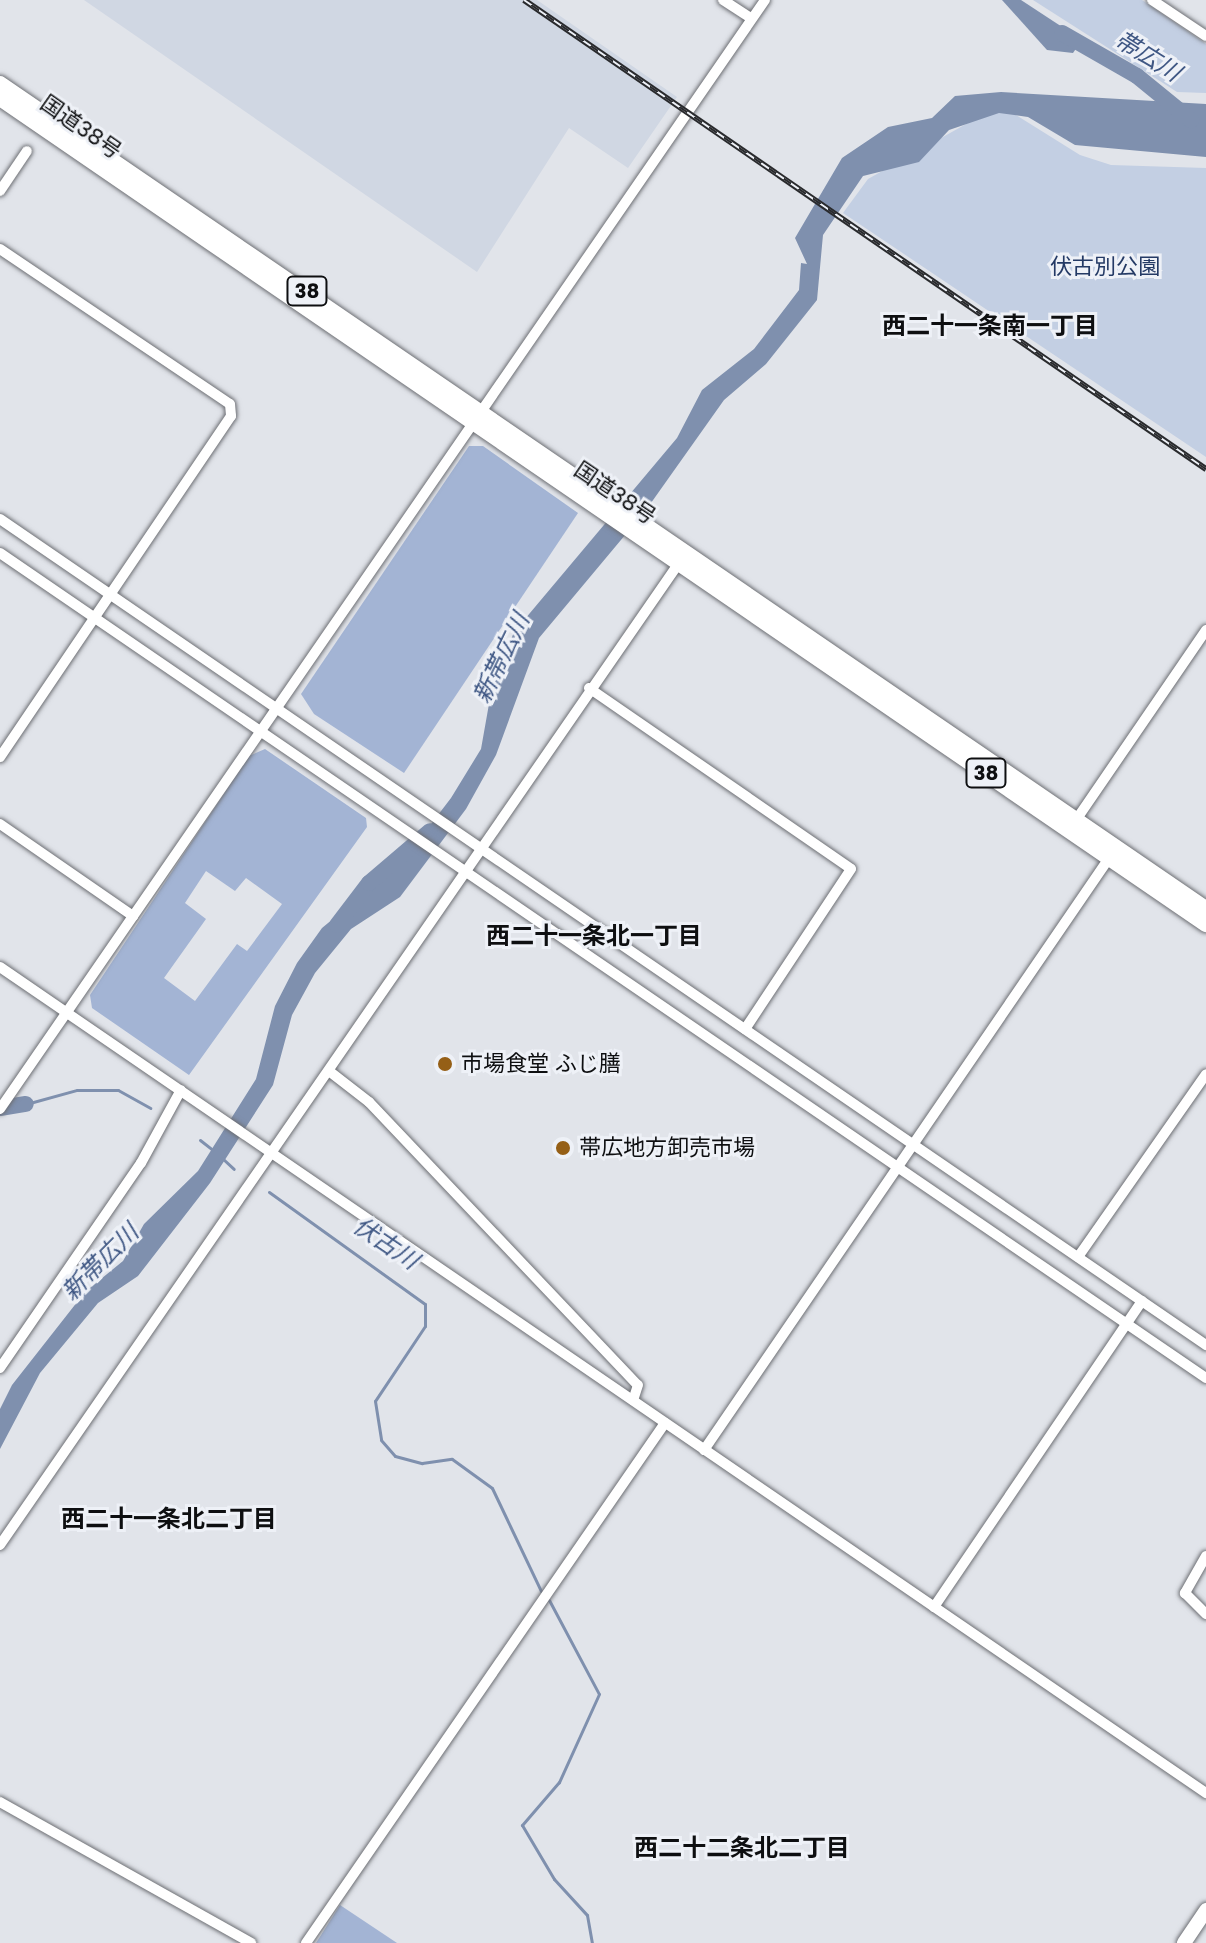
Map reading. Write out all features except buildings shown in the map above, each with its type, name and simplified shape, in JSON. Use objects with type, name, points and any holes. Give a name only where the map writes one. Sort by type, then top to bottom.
[{"type":"highway","name":"国道38号","points":[[0,84],[1072,825],[1206,909]]},
{"type":"highway","name":"国道38号","points":[[0,98],[476,415]]},
{"type":"highway","name":"国道38号","points":[[1114,853],[1206,924]]},
{"type":"main road","points":[[1184,1943],[1206,1910]]},
{"type":"street","points":[[723,0],[749,17]]},
{"type":"street","points":[[749,17],[756,0]]},
{"type":"street","points":[[0,1109],[749,17],[765,0]]},
{"type":"street","points":[[1152,0],[1206,36]]},
{"type":"street","points":[[0,191],[27,151]]},
{"type":"street","points":[[0,249],[230,404],[231,416],[0,757]]},
{"type":"street","points":[[0,519],[1206,1345]]},
{"type":"street","points":[[0,553],[1206,1378]]},
{"type":"street","points":[[0,1545],[465,872],[676,553]]},
{"type":"street","points":[[1072,825],[1206,630]]},
{"type":"street","points":[[589,688],[851,869],[745,1029]]},
{"type":"street","points":[[0,824],[133,916]]},
{"type":"street","points":[[704,1450],[1114,853]]},
{"type":"street","points":[[0,967],[1206,1793]]},
{"type":"street","points":[[329,1071],[369,1102],[638,1385],[633,1400]]},
{"type":"street","points":[[1078,1257],[1206,1074]]},
{"type":"street","points":[[0,1368],[141,1163],[181,1090]]},
{"type":"street","points":[[934,1607],[1142,1301]]},
{"type":"street","points":[[306,1943],[665,1423]]},
{"type":"street","points":[[1206,1556],[1185,1593],[1206,1614]]},
{"type":"street","points":[[0,1802],[251,1943]]},
{"type":"shaded area","points":[[84,0],[537,0],[677,97],[628,168],[569,128],[477,272]]},
{"type":"shaded area","points":[[1002,0],[1021,0],[1082,40],[1073,53],[1047,50]]},
{"type":"shaded area","points":[[1001,92],[1206,104],[1206,157],[1075,145],[1028,117],[999,113],[949,130],[919,162],[863,176],[823,235],[817,300],[766,364],[724,400],[646,510],[539,638],[496,755],[466,809],[400,897],[351,929],[315,973],[292,1015],[273,1085],[210,1183],[138,1276],[98,1303],[40,1373],[0,1449],[0,1409],[12,1385],[85,1292],[123,1261],[144,1224],[198,1171],[256,1079],[275,1006],[297,963],[322,928],[402,862],[451,798],[481,749],[492,687],[514,632],[677,438],[702,390],[754,349],[799,290],[801,263],[807,264],[795,238],[842,158],[888,127],[932,118],[955,96]]},
{"type":"shaded area","points":[[469,446],[483,446],[578,513],[404,773],[314,714],[301,694]]},
{"type":"shaded area","points":[[265,749],[366,818],[367,827],[189,1075],[92,1008],[90,995],[249,756]],"holes":[[[206,871],[235,891],[246,878],[282,904],[247,951],[237,944],[195,1001],[164,978],[206,919],[185,903]]]},
{"type":"shaded area","points":[[340,1905],[397,1943],[316,1943]]},
{"type":"green space","points":[[1033,0],[1142,0],[1206,44],[1206,93],[1177,92]]},
{"type":"green space","name":"伏古別公園","points":[[1000,105],[1080,155],[1111,165],[1206,168],[1206,457],[843,213],[868,179]]},
{"type":"waterway","name":"帯広川","points":[[1062,33],[1137,76],[1191,120]]},
{"type":"waterway","name":"新帯広川","points":[[337,925],[369,883],[430,831]]},
{"type":"waterway","name":"伏古川","points":[[26,1104],[77,1090],[118,1090],[150,1108]]},
{"type":"waterway","name":"伏古川","points":[[0,1108],[26,1104]]},
{"type":"waterway","name":"伏古川","points":[[200,1140],[213,1150]]},
{"type":"waterway","name":"伏古川","points":[[222,1158],[234,1169]]},
{"type":"waterway","name":"伏古川","points":[[269,1192],[425,1304],[425,1326],[375,1401],[381,1440],[395,1456],[422,1463],[452,1459],[492,1488],[541,1591]]},
{"type":"waterway","name":"伏古川","points":[[549,1600],[599,1694],[559,1782],[522,1825],[554,1879],[587,1915],[592,1943]]},
{"type":"railway","points":[[524,0],[1206,469]]},
{"type":"place","name":"市場食堂 ふじ膳","points":[[445,1064]]},
{"type":"place","name":"帯広地方卸売市場","points":[[563,1148]]},
{"type":"district","name":"西二十一条南一丁目","points":[[990,326]]},
{"type":"district","name":"西二十一条北一丁目","points":[[594,936]]},
{"type":"district","name":"西二十一条北二丁目","points":[[169,1519]]},
{"type":"district","name":"西二十二条北二丁目","points":[[742,1848]]}]
